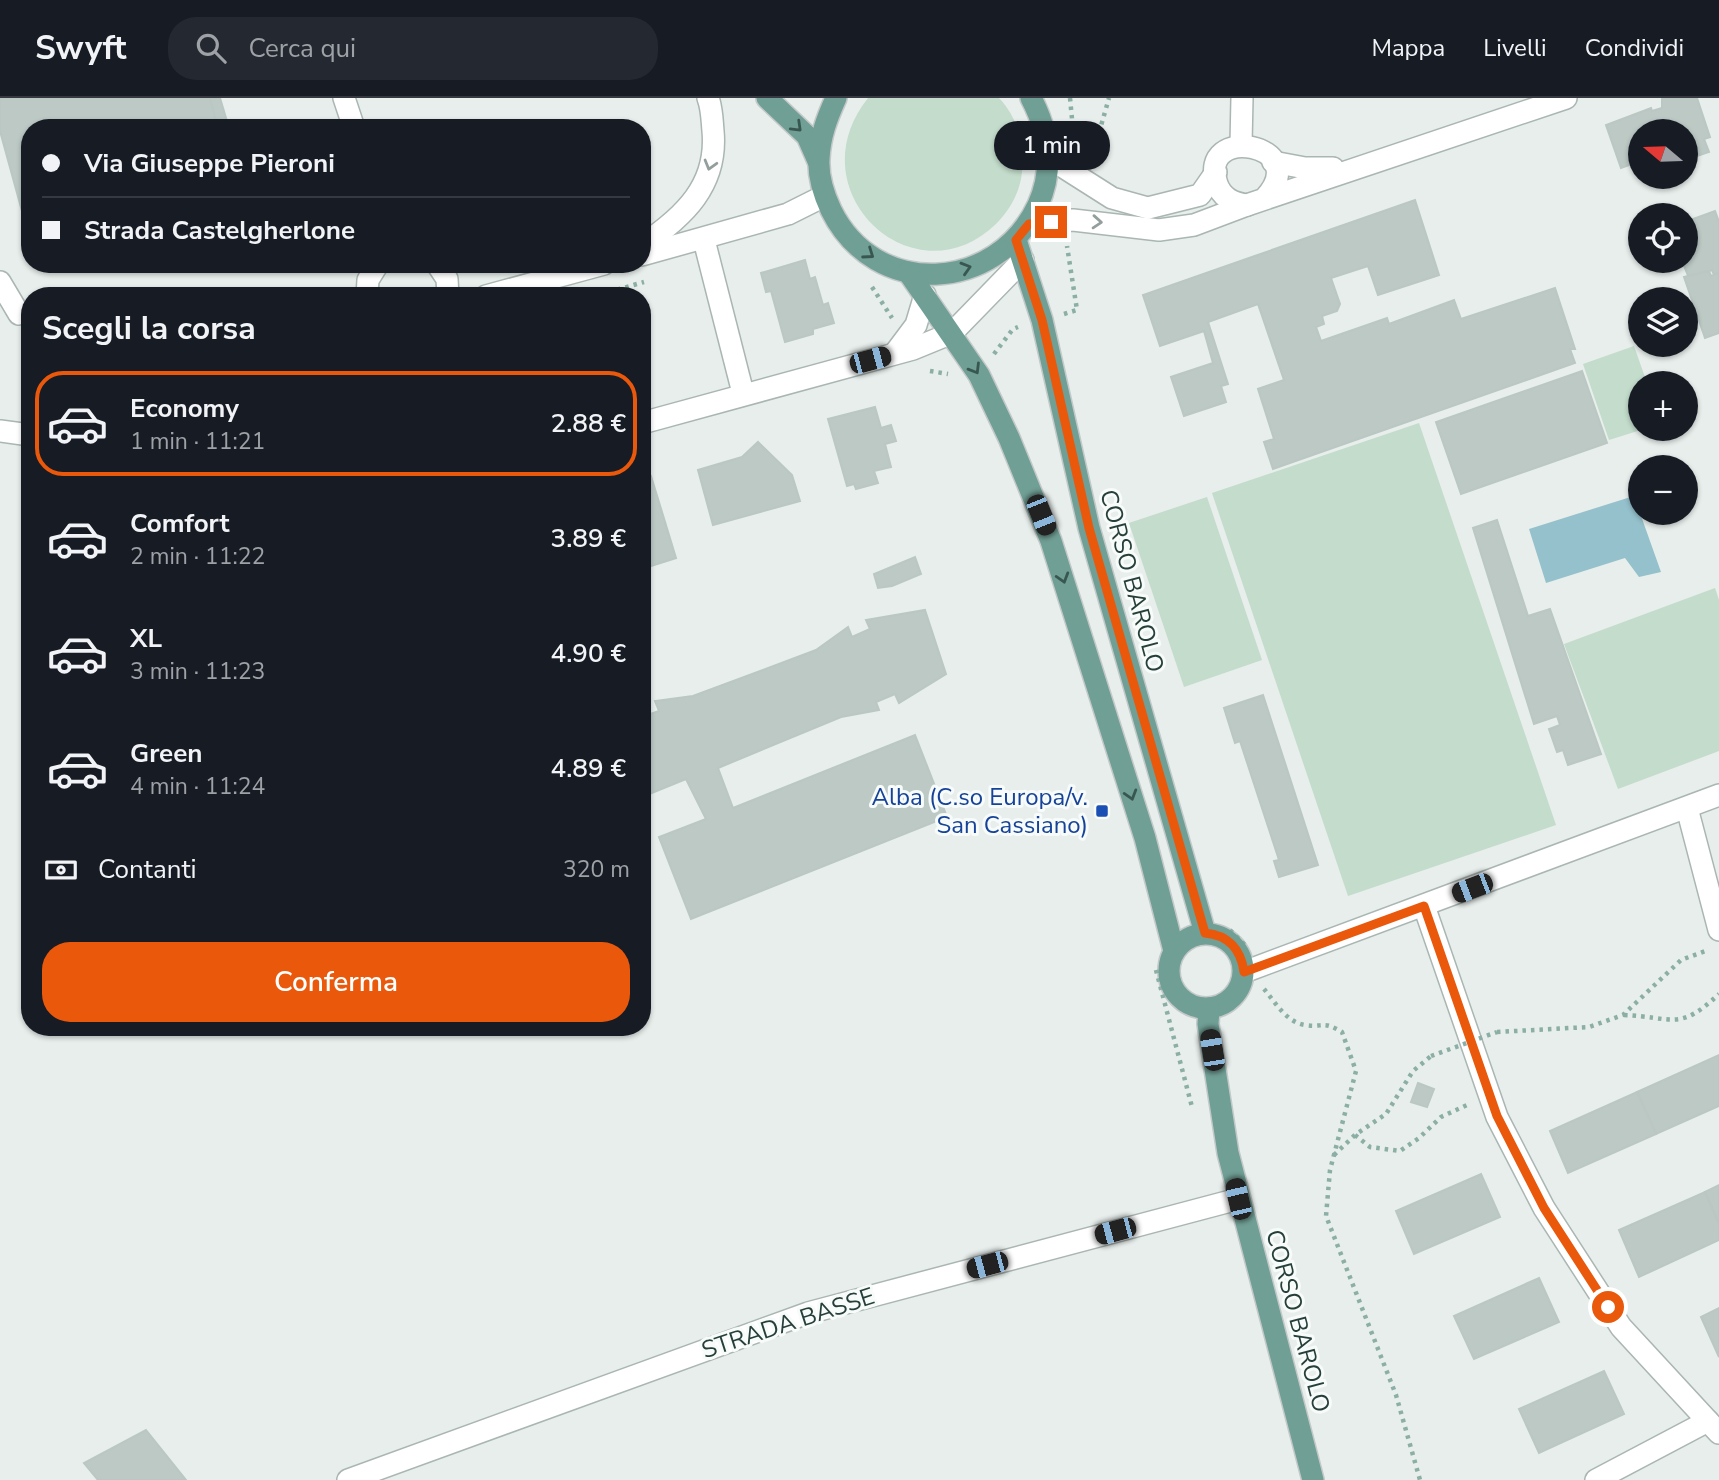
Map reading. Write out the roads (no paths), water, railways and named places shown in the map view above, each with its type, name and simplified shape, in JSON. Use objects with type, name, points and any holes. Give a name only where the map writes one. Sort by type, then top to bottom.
[{"type":"main road","points":[[768,98],[807,136],[818,161],[824,196],[838,224],[852,241],[887,265],[908,272],[937,275],[966,270],[1023,241],[1044,192],[1049,158],[1038,103]]},
{"type":"main road","points":[[818,161],[823,128],[836,98]]},
{"type":"main road","name":"CORSO BAROLO","points":[[1023,241],[1089,528],[1205,933]]},
{"type":"main road","points":[[908,272],[979,375],[1009,438],[1051,541],[1144,838],[1174,951],[1169,974],[1178,995],[1187,1003],[1209,1009],[1229,1000],[1237,993],[1250,970],[1238,950],[1229,940],[1218,934],[1193,935],[1174,951]]},
{"type":"main road","name":"CORSO BAROLO","points":[[1209,1009],[1208,1024],[1238,1199],[1314,1480]]},
{"type":"street","points":[[344,98],[351,119]]},
{"type":"street","points":[[651,239],[676,222],[704,188],[715,151],[708,98]]},
{"type":"street","points":[[1241,144],[1242,98]]},
{"type":"street","points":[[651,420],[895,353],[952,333],[1023,241],[1073,220],[1159,230],[1194,225],[1349,168],[1566,98]]},
{"type":"street","points":[[1049,158],[1112,198],[1148,208],[1200,195],[1216,172],[1223,154],[1241,144],[1260,148],[1273,162],[1276,181],[1256,201],[1228,199],[1217,183],[1216,172]]},
{"type":"street","points":[[1273,162],[1305,168],[1349,168]]},
{"type":"street","points":[[651,253],[704,240],[788,214],[824,196]]},
{"type":"street","points":[[704,240],[743,393]]},
{"type":"street","points":[[519,287],[571,273]]},
{"type":"street","points":[[0,282],[16,316]]},
{"type":"street","points":[[895,353],[915,325],[925,295]]},
{"type":"street","points":[[0,430],[21,434]]},
{"type":"street","points":[[1250,970],[1719,795]]},
{"type":"street","points":[[1687,808],[1712,879],[1719,930]]},
{"type":"street","points":[[1424,906],[1489,1095],[1544,1208],[1621,1327],[1713,1427],[1596,1480]]},
{"type":"street","name":"STRADA BASSE","points":[[348,1480],[808,1312],[1238,1199]]},
{"type":"water","points":[[1628,498],[1628,525],[1644,525],[1661,572],[1639,577],[1625,558],[1546,583],[1529,529]]},
{"type":"place","name":"Alba (C.so Europa/v. San Cassiano)","points":[[1102,811]]}]
